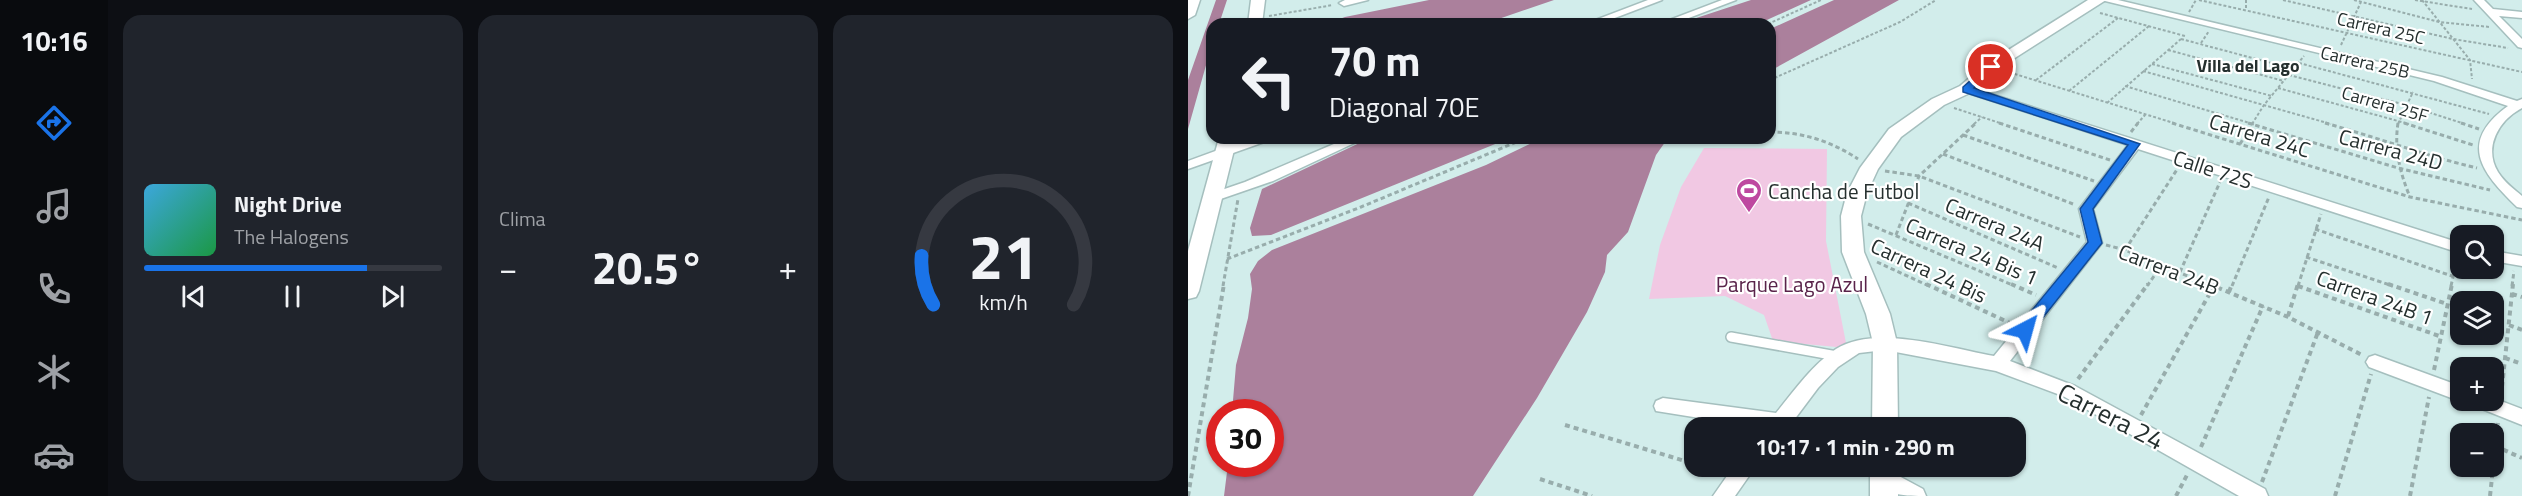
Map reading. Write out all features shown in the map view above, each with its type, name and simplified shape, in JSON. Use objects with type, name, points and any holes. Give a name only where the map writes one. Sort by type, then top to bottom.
[{"type":"street","points":[[1255,18],[1258,0]]},
{"type":"street","points":[[1344,3],[1363,0]]},
{"type":"street","points":[[1607,18],[1657,0]]},
{"type":"street","points":[[1681,18],[1731,0]]},
{"type":"street","points":[[1885,417],[1885,343],[1878,314],[1853,252],[1851,216],[1857,193],[1869,168],[1895,133],[1938,102],[1966,89],[1991,67],[2082,8],[2099,0]]},
{"type":"street","name":"Carrera 25B","points":[[2106,0],[2336,55],[2520,104]]},
{"type":"street","points":[[2479,0],[2522,45]]},
{"type":"street","points":[[2492,12],[2522,15]]},
{"type":"street","name":"Calle 72S","points":[[1966,89],[2450,246]]},
{"type":"street","points":[[2517,199],[2490,171],[2484,148],[2489,132],[2499,117],[2520,104]]},
{"type":"street","points":[[1998,364],[2095,243],[2086,209],[2120,164],[2130,142]]},
{"type":"street","points":[[1212,198],[1239,191],[1345,144]]},
{"type":"street","points":[[1194,163],[1226,145]]},
{"type":"street","points":[[1188,291],[1226,145]]},
{"type":"street","name":"Carrera 24","points":[[1785,417],[1824,370],[1839,356],[1852,348],[1885,343],[1998,364],[2069,391],[2135,425],[2257,496]]},
{"type":"street","points":[[2375,362],[2450,390]]},
{"type":"street","points":[[1663,406],[1730,417]]},
{"type":"street","points":[[2504,410],[2522,417]]},
{"type":"street","points":[[1723,496],[1738,477]]},
{"type":"street","points":[[1884,480],[1916,496]]},
{"type":"lane","points":[[1731,337],[1839,356]]},
{"type":"path","points":[[1776,20],[1821,0]]},
{"type":"path","points":[[1776,77],[1900,22],[1936,0]]},
{"type":"path","name":"Carrera 25C","points":[[2199,0],[2522,72]]},
{"type":"path","points":[[2224,0],[2224,6]]},
{"type":"path","points":[[2246,0],[2246,11]]},
{"type":"path","points":[[2283,0],[2453,39],[2511,48]]},
{"type":"path","points":[[2354,0],[2439,22],[2507,29]]},
{"type":"path","points":[[2415,0],[2492,12]]},
{"type":"path","points":[[2336,55],[2356,17],[2361,1]]},
{"type":"path","points":[[2423,1],[2470,60],[2474,90]]},
{"type":"path","points":[[1270,18],[1344,3]]},
{"type":"path","points":[[2082,8],[2185,36],[2107,103]]},
{"type":"path","points":[[2036,81],[2118,18]]},
{"type":"path","points":[[2069,91],[2149,26]]},
{"type":"path","points":[[2181,39],[2294,69]]},
{"type":"path","points":[[2240,144],[2264,105],[2310,49]]},
{"type":"path","points":[[2168,50],[2284,81]]},
{"type":"path","points":[[2299,63],[2499,117]]},
{"type":"path","points":[[2152,64],[2272,96]]},
{"type":"path","name":"Carrera 24C","points":[[1991,67],[2410,197],[2522,220]]},
{"type":"path","points":[[2143,71],[2396,143],[2431,157],[2490,171]]},
{"type":"path","points":[[2289,75],[2406,105],[2489,132]]},
{"type":"path","name":"Carrera 24D","points":[[2125,86],[2398,168],[2517,199]]},
{"type":"path","name":"Carrera 25F","points":[[2278,88],[2398,121],[2484,148]]},
{"type":"path","points":[[2410,197],[2398,168],[2396,143],[2398,121],[2413,92]]},
{"type":"path","points":[[1938,102],[2120,164]]},
{"type":"path","points":[[2130,142],[2145,115]]},
{"type":"path","points":[[1896,235],[1919,176],[1982,117]]},
{"type":"path","points":[[1776,133],[1816,138],[1848,152],[1869,168]]},
{"type":"path","points":[[1963,135],[2104,185]]},
{"type":"path","points":[[1227,259],[1372,203],[1512,144]]},
{"type":"path","points":[[1943,154],[2086,209]]},
{"type":"path","points":[[2125,250],[2184,159]]},
{"type":"path","name":"Carrera 24B","points":[[1869,168],[1919,176],[2095,243],[2125,250],[2288,317],[2375,362]]},
{"type":"path","points":[[2180,272],[2225,172]]},
{"type":"path","points":[[2229,292],[2273,188]]},
{"type":"path","points":[[1188,496],[1239,191]]},
{"type":"path","name":"Carrera 24A","points":[[1908,203],[2071,273]]},
{"type":"path","points":[[2288,317],[2325,204]]},
{"type":"path","name":"Carrera 24 Bis 1","points":[[1851,216],[2049,300]]},
{"type":"path","points":[[2315,229],[2450,275]]},
{"type":"path","name":"Carrera 24 Bis","points":[[1853,252],[2025,330]]},
{"type":"path","points":[[2306,257],[2447,305]]},
{"type":"path","points":[[2504,366],[2518,261]]},
{"type":"path","points":[[2069,391],[2163,265]]},
{"type":"path","points":[[2135,425],[2214,286]]},
{"type":"path","name":"Carrera 24B 1","points":[[2298,286],[2442,337]]},
{"type":"path","points":[[2512,294],[2522,297]]},
{"type":"path","points":[[2176,496],[2195,460],[2263,306]]},
{"type":"path","points":[[2509,325],[2522,330]]},
{"type":"path","points":[[2257,496],[2318,332]]},
{"type":"path","points":[[2505,358],[2522,364]]},
{"type":"path","points":[[2335,496],[2375,362]]},
{"type":"path","points":[[1565,425],[1684,461]]},
{"type":"path","points":[[2504,450],[2522,458]]},
{"type":"path","points":[[2490,496],[2492,477]]},
{"type":"path","points":[[1540,479],[1592,496]]},
{"type":"green space","name":"Parque Lago Azul","points":[[1704,148],[1827,149],[1826,241],[1847,348],[1773,341],[1764,315],[1725,296],[1649,299],[1660,245],[1681,187]]},
{"type":"shaded area","points":[[1216,0],[1227,0],[1221,18],[1210,18]]},
{"type":"shaded area","points":[[1429,0],[1554,0],[1502,18],[1342,18]]},
{"type":"shaded area","points":[[1751,0],[1811,0],[1771,18],[1696,18]]},
{"type":"shaded area","points":[[1834,0],[1899,0],[1776,68],[1776,26]]},
{"type":"shaded area","points":[[1206,29],[1206,65],[1188,129],[1188,80]]},
{"type":"shaded area","points":[[1357,144],[1495,144],[1271,235],[1252,236],[1250,228],[1262,189]]},
{"type":"shaded area","points":[[1530,144],[1664,144],[1656,155],[1628,232],[1607,255],[1605,272],[1587,312],[1537,398],[1473,496],[1224,496],[1226,477],[1284,477],[1284,399],[1233,399],[1236,365],[1248,318],[1252,289],[1250,274],[1258,261],[1272,250],[1486,165]]},
{"type":"place","name":"Cancha de Futbol","points":[[1749,214]]},
{"type":"district","name":"Villa del Lago","points":[[2248,65]]},
{"type":"route","points":[[1991,67],[1966,89],[2135,144],[2086,209],[2095,243],[2025,330]]}]
